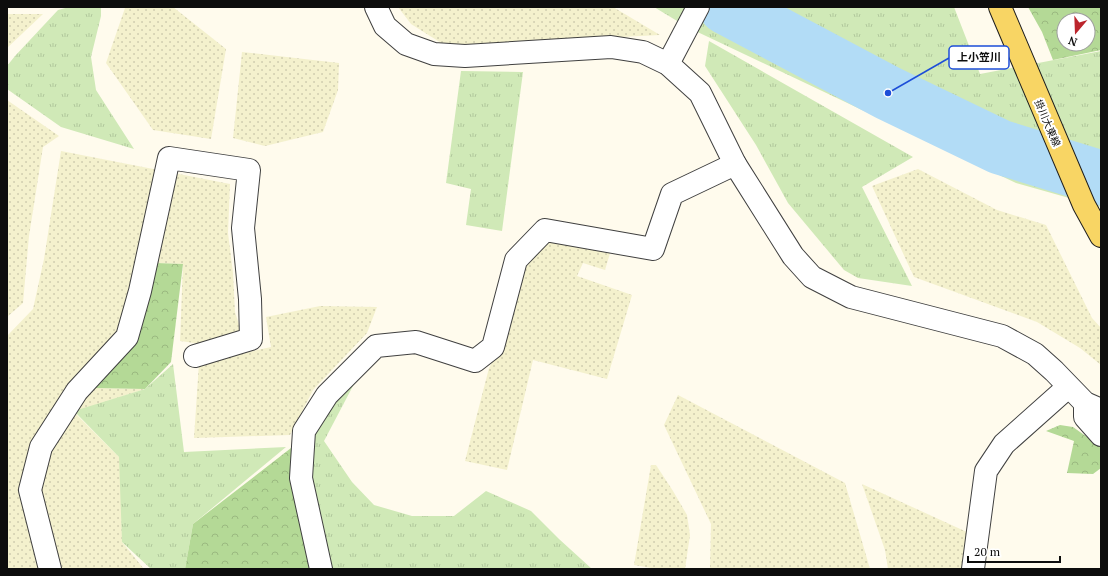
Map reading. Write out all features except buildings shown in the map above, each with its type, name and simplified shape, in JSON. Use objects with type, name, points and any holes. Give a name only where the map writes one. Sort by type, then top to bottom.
[{"type":"main road","name":"掛川大東線","points":[[1000,7],[1084,205],[1101,236]]},
{"type":"street","points":[[376,7],[385,26],[406,44],[434,54],[465,56],[611,47],[643,52],[668,64],[700,93],[735,164],[792,256],[812,277],[851,297],[1002,336],[1035,354],[1054,371],[1068,387],[1093,406],[1085,417],[1101,435]]},
{"type":"street","points":[[668,64],[698,7]]},
{"type":"street","points":[[50,569],[30,490],[41,447],[77,391],[127,338],[140,291],[169,158],[249,170],[242,228],[250,299],[251,339],[195,356]]},
{"type":"street","points":[[321,569],[301,478],[304,432],[327,395],[376,346],[416,342],[475,360],[493,347],[516,260],[545,230],[653,249],[672,194],[735,164]]},
{"type":"street","points":[[972,569],[986,471],[1004,444],[1068,387]]},
{"type":"shaded area","points":[[173,7],[226,49],[211,139],[153,130],[106,63],[125,8]]},
{"type":"shaded area","points":[[398,7],[613,7],[660,35],[446,46],[411,24]]},
{"type":"shaded area","points":[[7,14],[43,14],[7,48]]},
{"type":"shaded area","points":[[242,52],[339,63],[338,90],[323,132],[265,146],[233,138]]},
{"type":"shaded area","points":[[7,100],[59,136],[43,147],[29,236],[23,303],[7,317]]},
{"type":"shaded area","points":[[61,151],[230,184],[228,233],[233,273],[235,312],[242,334],[209,345],[180,341],[183,264],[156,263],[95,388],[145,389],[74,412],[121,459],[122,542],[144,569],[7,569],[7,336],[33,309],[44,259]]},
{"type":"shaded area","points":[[918,169],[997,210],[1046,225],[1092,318],[1101,328],[1101,365],[1080,348],[1037,322],[914,277],[872,186]]},
{"type":"shaded area","points":[[547,241],[611,250],[605,270],[583,263],[577,276],[632,295],[607,379],[533,360],[507,470],[465,461],[489,368],[502,344],[525,262]]},
{"type":"shaded area","points":[[320,306],[377,307],[367,333],[313,390],[290,435],[194,438],[199,363],[271,347],[266,317]]},
{"type":"shaded area","points":[[678,395],[845,483],[870,569],[710,569],[711,524],[664,425]]},
{"type":"shaded area","points":[[651,465],[656,465],[687,515],[690,535],[685,569],[657,569],[634,565]]},
{"type":"shaded area","points":[[862,484],[969,533],[966,569],[888,569],[885,550]]},
{"type":"green space","points":[[69,7],[101,7],[101,16],[91,57],[96,90],[134,149],[61,127],[7,89],[7,66],[58,10]]},
{"type":"green space","points":[[654,7],[954,7],[980,74],[1101,51],[1101,207],[1016,183],[687,27]]},
{"type":"green space","points":[[1028,7],[1101,7],[1101,50],[1096,51],[1096,12],[1056,12],[1056,52],[1091,52],[1053,60],[1042,32]]},
{"type":"green space","points":[[709,41],[913,157],[862,187],[912,286],[858,278],[844,270],[788,203],[756,145],[705,66]]},
{"type":"green space","points":[[461,71],[523,72],[502,231],[466,225],[471,189],[446,183]]},
{"type":"green space","points":[[156,263],[183,264],[171,362],[145,389],[94,388]]},
{"type":"green space","points":[[173,364],[184,452],[286,447],[193,524],[185,569],[151,569],[122,542],[119,457],[74,411],[145,389]]},
{"type":"green space","points":[[364,365],[324,441],[352,482],[374,505],[412,516],[454,516],[486,491],[531,511],[592,569],[321,569],[304,431]]},
{"type":"green space","points":[[1060,425],[1073,427],[1101,447],[1101,468],[1093,474],[1067,473],[1074,441],[1046,431]]},
{"type":"green space","points":[[291,448],[301,518],[314,569],[185,569],[193,524]]},
{"type":"waterway","points":[[726,7],[888,93],[1000,147],[1101,178]]},
{"type":"place","name":"上小笠川","points":[[888,93]]}]
